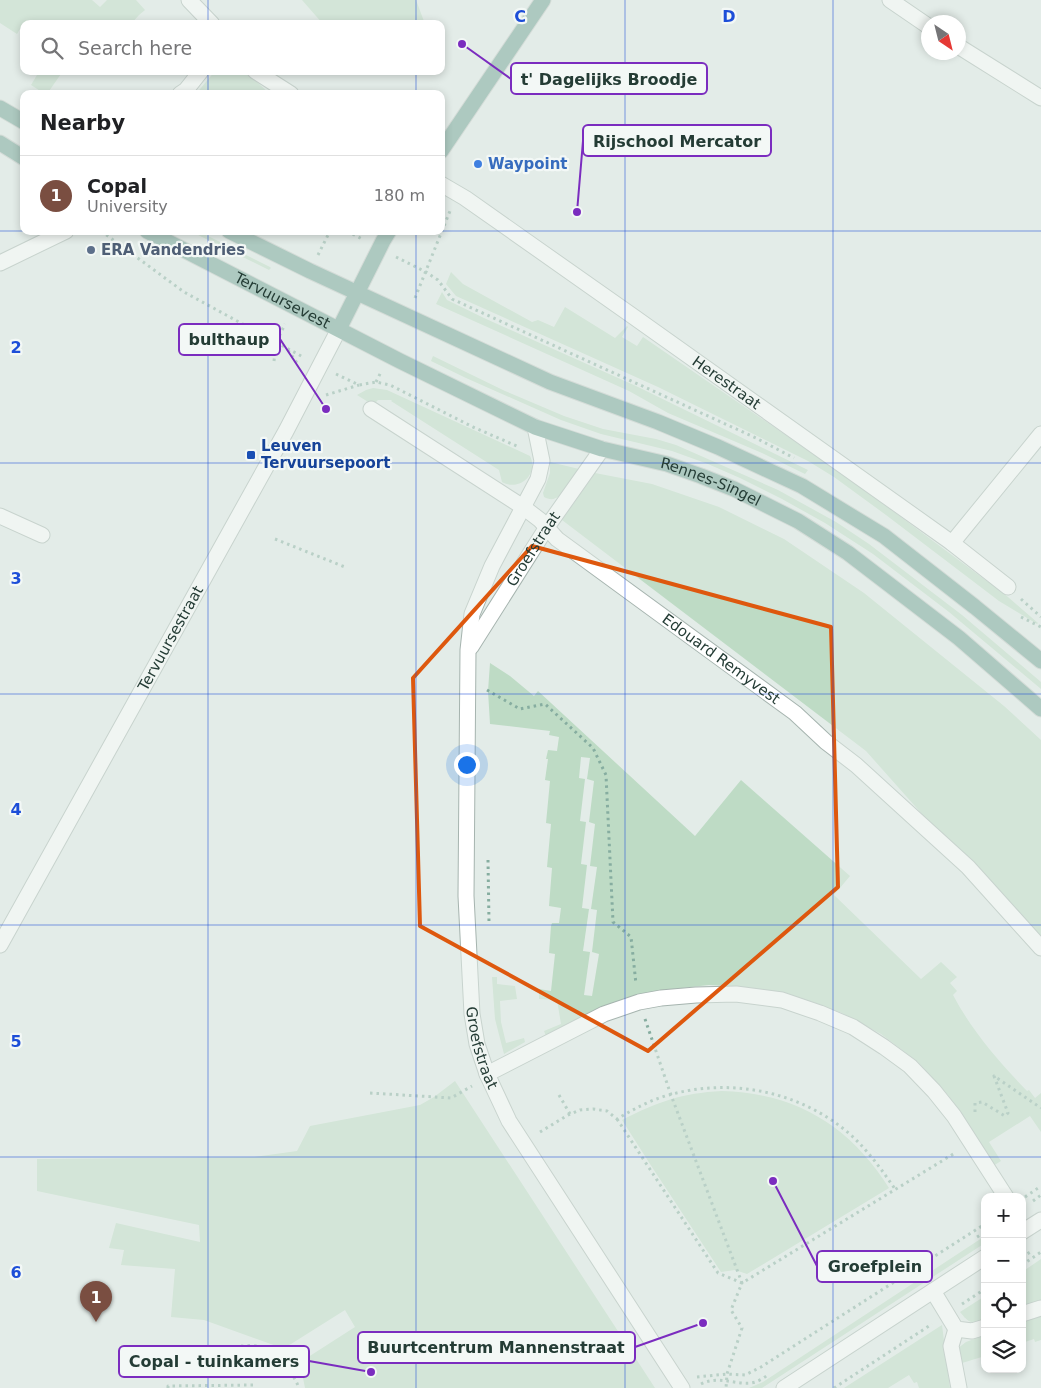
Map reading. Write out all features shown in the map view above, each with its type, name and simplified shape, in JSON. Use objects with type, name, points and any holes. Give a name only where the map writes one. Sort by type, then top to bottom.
[{"type":"main road","points":[[445,144],[543,0]]},
{"type":"main road","points":[[0,108],[20,120]]},
{"type":"main road","points":[[0,143],[20,156]]},
{"type":"main road","name":"Tervuursevest","points":[[155,235],[339,329]]},
{"type":"main road","points":[[237,235],[357,293],[550,382],[709,443],[802,486],[847,512],[892,542],[1041,661]]},
{"type":"main road","points":[[339,329],[387,235]]},
{"type":"main road","name":"Rennes-Singel","points":[[339,329],[535,427],[602,449],[667,464],[701,476],[798,521],[848,553],[944,626],[1041,709]]},
{"type":"street","points":[[189,0],[208,20]]},
{"type":"street","points":[[890,0],[921,21]]},
{"type":"street","points":[[966,51],[1041,98]]},
{"type":"street","points":[[186,90],[198,75]]},
{"type":"street","points":[[261,75],[285,90]]},
{"type":"street","name":"Herestraat","points":[[445,186],[465,198],[952,543],[1008,587]]},
{"type":"street","points":[[0,263],[58,235]]},
{"type":"street","name":"Tervuursestraat","points":[[0,945],[268,463],[339,329]]},
{"type":"street","name":"Edouard Remyvest","points":[[371,409],[523,507],[540,520],[557,538],[794,713],[826,742],[856,765],[968,867],[1041,948]]},
{"type":"street","name":"Groefstraat","points":[[535,427],[541,454],[541,469],[538,479],[492,566],[472,614],[468,650],[466,896],[472,1014],[477,1044],[488,1075],[509,1121],[682,1388]]},
{"type":"street","points":[[952,543],[1041,434]]},
{"type":"street","name":"Groefstraat","points":[[468,650],[547,527],[602,449]]},
{"type":"street","points":[[0,516],[42,536]]},
{"type":"street","points":[[488,1075],[604,1014],[639,1002],[696,994],[736,994],[782,1000],[853,1027],[910,1066],[934,1090],[954,1116],[1003,1193]]},
{"type":"street","points":[[1026,1227],[1041,1220]]},
{"type":"street","points":[[784,1388],[981,1260]]},
{"type":"street","points":[[933,1291],[956,1329]]},
{"type":"street","points":[[1026,1313],[1041,1308]]},
{"type":"street","points":[[956,1329],[972,1331],[982,1328]]},
{"type":"street","points":[[956,1329],[950,1346],[958,1388]]},
{"type":"path","points":[[445,186],[450,211],[445,224]]},
{"type":"path","points":[[106,235],[184,292],[358,386]]},
{"type":"path","points":[[318,256],[328,235]]},
{"type":"path","points":[[407,316],[441,235]]},
{"type":"path","points":[[426,272],[438,280],[452,299],[798,459]]},
{"type":"path","points":[[274,361],[276,343]]},
{"type":"path","points":[[287,349],[297,363]]},
{"type":"path","points":[[376,382],[389,355]]},
{"type":"path","points":[[342,390],[376,382],[390,385],[473,427],[526,450]]},
{"type":"path","points":[[275,539],[345,566]]},
{"type":"path","points":[[1008,587],[1041,617]]},
{"type":"path","points":[[487,690],[520,709],[545,704],[593,748],[606,775],[613,922],[631,937],[639,1002]]},
{"type":"path","points":[[646,1022],[671,1095],[742,1283]]},
{"type":"path","points":[[370,1093],[451,1098],[488,1075]]},
{"type":"path","points":[[726,1388],[727,1374],[742,1328],[730,1310],[742,1283],[971,1143],[975,1137],[975,1103],[982,1102],[1005,1116],[1008,1113],[994,1076],[1041,1108]]},
{"type":"path","points":[[617,1119],[646,1104],[671,1095],[711,1088],[746,1089],[774,1094],[804,1105],[827,1117],[852,1136],[875,1161],[895,1189]]},
{"type":"path","points":[[559,1095],[570,1114]]},
{"type":"path","points":[[523,1144],[570,1114],[580,1110],[607,1111],[617,1119],[718,1273],[742,1283]]},
{"type":"path","points":[[1026,1196],[1041,1186]]},
{"type":"path","points":[[727,1374],[745,1375],[761,1367],[981,1227]]},
{"type":"path","points":[[976,1238],[981,1235]]},
{"type":"path","points":[[1026,1262],[1041,1252]]},
{"type":"path","points":[[834,1388],[981,1292]]},
{"type":"path","points":[[241,1346],[256,1346],[280,1358],[299,1388]]},
{"type":"path","points":[[699,1384],[706,1381],[726,1380],[751,1383],[762,1380],[775,1370]]},
{"type":"path","points":[[168,1388],[168,1386],[253,1385],[253,1388]]},
{"type":"highlighted area","points":[[532,546],[831,627],[838,887],[648,1051],[420,926],[413,678]]},
{"type":"green space","points":[[0,0],[92,0],[100,7],[107,0],[136,0],[145,10],[135,20],[20,20],[20,29],[17,34],[0,23]]},
{"type":"green space","points":[[302,0],[416,0],[424,20],[320,20]]},
{"type":"green space","points":[[37,75],[60,75],[50,90],[39,90],[31,85]]},
{"type":"green space","points":[[212,75],[249,75],[266,90],[199,90]]},
{"type":"green space","points":[[198,235],[206,235],[270,267],[269,270]]},
{"type":"green space","points":[[451,272],[463,284],[532,322],[538,320],[554,327],[565,307],[615,338],[627,326],[622,337],[637,346],[643,337],[854,482],[988,582],[994,581],[1000,590],[1038,623],[999,601],[886,515],[834,477],[808,461],[658,387],[456,296],[446,284]]},
{"type":"green space","points":[[442,292],[447,300],[484,318],[636,386],[808,470],[805,474],[762,453],[668,413],[629,391],[436,304]]},
{"type":"green space","points":[[433,356],[505,391],[564,416],[603,429],[656,439],[676,445],[778,490],[836,522],[869,544],[962,615],[1041,682],[1041,689],[949,612],[873,554],[825,523],[782,499],[708,464],[672,451],[601,434],[561,420],[431,361]]},
{"type":"green space","points":[[373,388],[387,390],[530,456],[532,469],[530,474],[527,479],[518,484],[512,485],[502,482],[499,470],[392,400],[378,400],[373,405],[357,395]]},
{"type":"green space","points":[[550,462],[579,469],[559,496],[548,499],[544,497],[543,493],[550,473]]},
{"type":"green space","points":[[595,473],[652,484],[719,507],[784,539],[864,593],[1004,706],[1041,740],[1041,948],[866,751],[562,520]]},
{"type":"green space","points":[[490,663],[510,676],[534,696],[538,691],[695,836],[741,780],[850,876],[834,895],[921,979],[941,962],[957,977],[950,983],[957,991],[953,995],[977,1034],[1027,1091],[1029,1090],[1035,1098],[1041,1093],[1041,1132],[1030,1116],[989,1142],[1001,1161],[993,1166],[948,1095],[918,1062],[881,1034],[842,1013],[784,993],[744,987],[709,985],[664,990],[546,1036],[544,1031],[561,1024],[557,1000],[539,999],[539,989],[551,991],[555,954],[549,953],[551,926],[552,923],[559,923],[561,908],[549,906],[552,868],[547,867],[551,824],[546,823],[550,781],[545,780],[548,750],[557,751],[559,737],[549,735],[550,731],[490,724],[488,691]],"holes":[[[581,757],[590,758],[587,779],[594,781],[589,822],[595,824],[590,866],[597,867],[591,909],[597,910],[592,952],[599,954],[592,996],[584,995],[590,952],[583,951],[589,909],[582,908],[587,865],[581,864],[586,822],[580,821],[585,779],[579,778]]]},
{"type":"green space","points":[[492,977],[497,977],[497,984],[515,986],[517,999],[500,1001],[501,1022],[506,1043],[524,1038],[525,1042],[504,1054],[495,1019]]},
{"type":"green space","points":[[455,1081],[655,1388],[305,1388],[301,1368],[302,1361],[355,1327],[345,1310],[282,1348],[204,1320],[171,1317],[175,1269],[121,1265],[124,1250],[109,1248],[116,1223],[200,1242],[199,1225],[37,1191],[37,1159],[254,1157],[297,1151],[310,1126],[420,1105]]},
{"type":"green space","points":[[722,1091],[749,1093],[774,1098],[797,1106],[819,1117],[857,1147],[874,1166],[889,1188],[747,1274],[735,1270],[721,1272],[622,1120],[647,1108],[682,1096]]},
{"type":"green space","points":[[981,1239],[981,1246],[762,1388],[749,1388],[763,1382]]},
{"type":"green space","points":[[1041,1259],[1041,1302],[1026,1308],[1026,1283],[1026,1269]]},
{"type":"green space","points":[[981,1299],[981,1322],[968,1321],[960,1312]]},
{"type":"green space","points":[[1041,1315],[1041,1340],[1035,1342],[1034,1339],[1026,1342],[1026,1320]]},
{"type":"green space","points":[[942,1325],[950,1388],[919,1388],[917,1382],[914,1383],[909,1375],[888,1388],[844,1388]]},
{"type":"green space","points":[[981,1336],[981,1357],[962,1363],[957,1349],[966,1342]]},
{"type":"place","name":"t' Dagelijks Broodje","points":[[462,44]]},
{"type":"place","name":"Waypoint","points":[[478,164]]},
{"type":"place","name":"Rijschool Mercator","points":[[577,212]]},
{"type":"place","name":"ERA Vandendries","points":[[91,250]]},
{"type":"place","name":"bulthaup","points":[[326,409]]},
{"type":"place","name":"Leuven Tervuursepoort","points":[[251,455]]},
{"type":"place","name":"Groefplein","points":[[773,1181]]},
{"type":"place","name":"Copal","points":[[96,1322]]},
{"type":"place","name":"Buurtcentrum Mannenstraat","points":[[703,1323]]},
{"type":"place","name":"Copal - tuinkamers","points":[[371,1372]]}]
